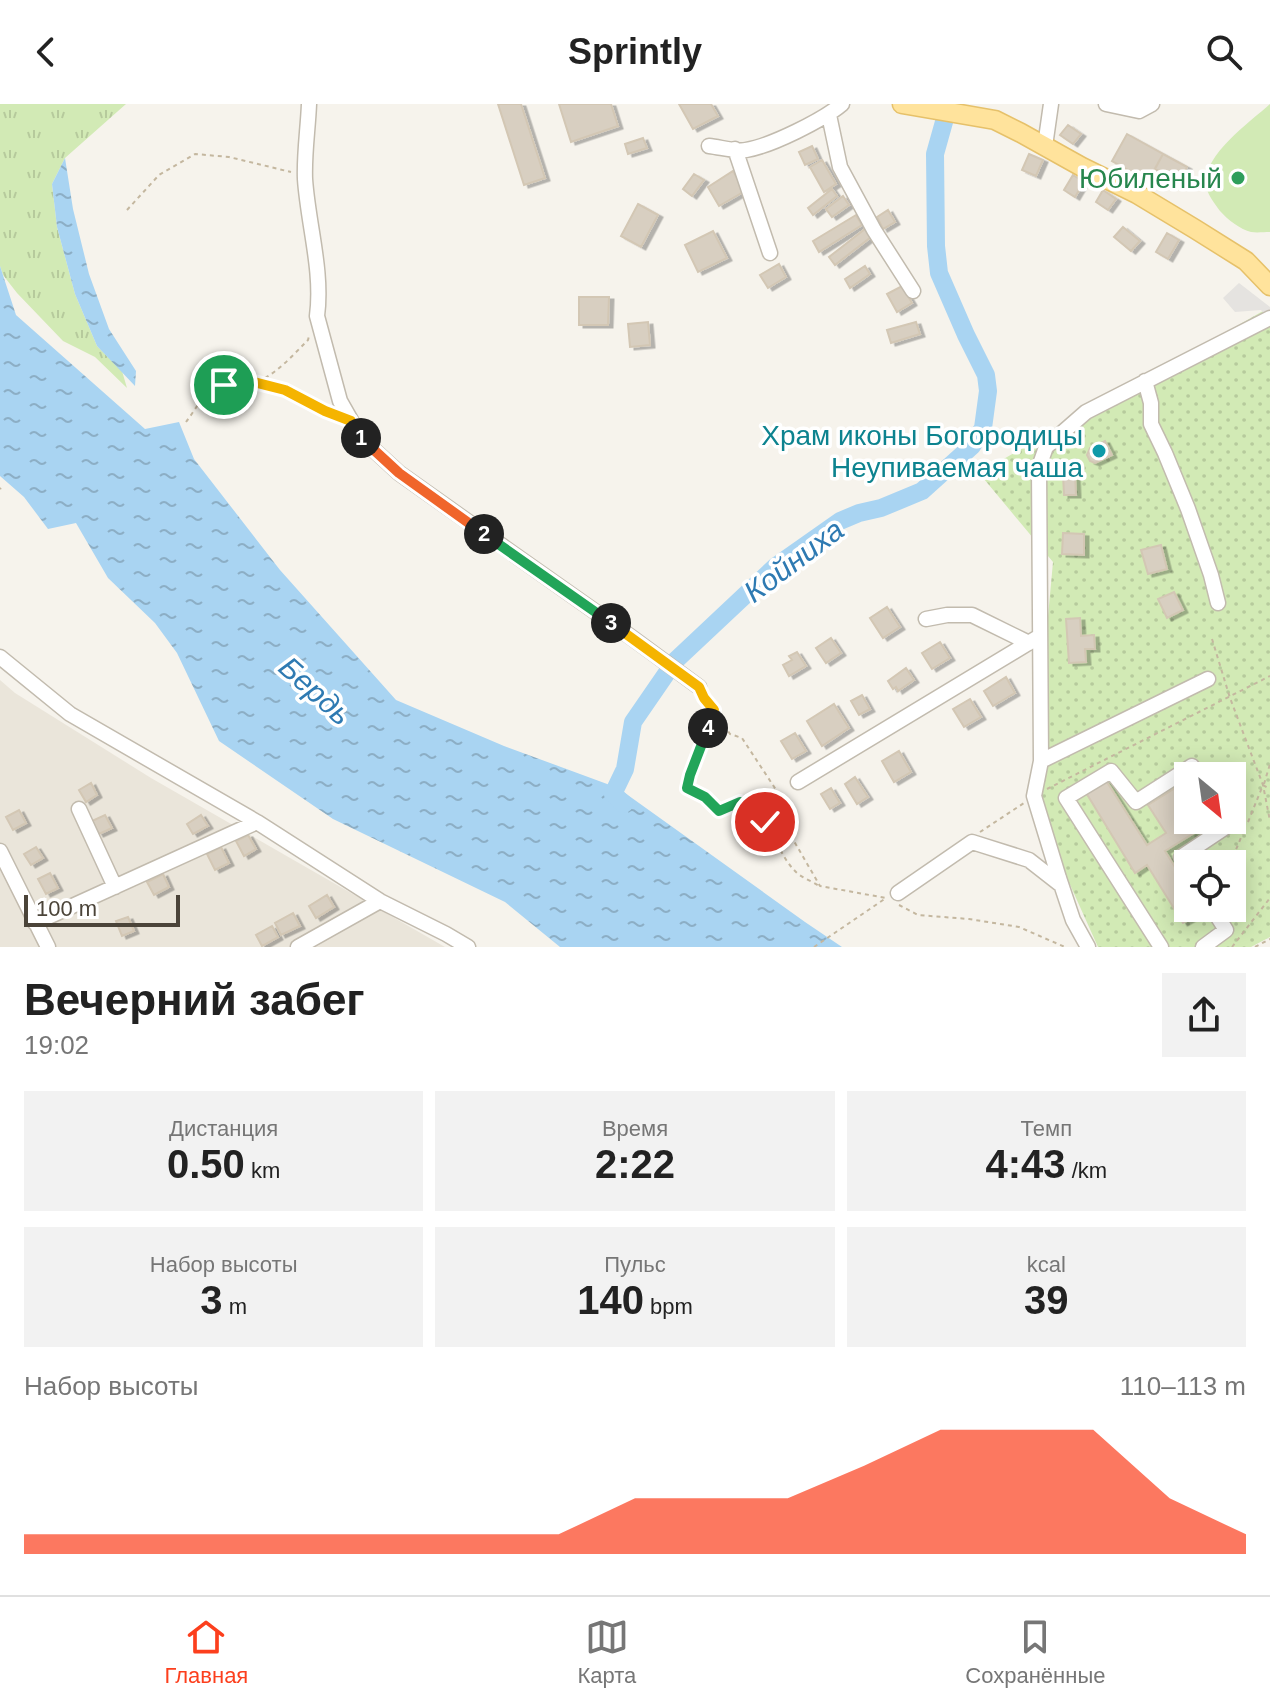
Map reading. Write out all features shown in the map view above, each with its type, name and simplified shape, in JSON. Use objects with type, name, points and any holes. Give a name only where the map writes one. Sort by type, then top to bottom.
[{"type":"main road","points":[[906,105],[995,120],[1137,194],[1209,237],[1246,261],[1270,286]]},
{"type":"street","points":[[309,104],[305,177],[314,244],[317,316],[340,401],[361,438],[399,473],[699,687]]},
{"type":"street","points":[[709,146],[745,151],[780,139],[829,115],[842,104]]},
{"type":"street","points":[[1045,146],[1051,104]]},
{"type":"street","points":[[1106,104],[1139,111],[1152,104]]},
{"type":"street","points":[[829,115],[840,167],[874,230],[913,291]]},
{"type":"street","points":[[735,149],[770,253]]},
{"type":"street","points":[[1088,947],[1073,920],[1034,796],[1041,761],[1035,639],[1039,467],[1046,447],[1086,412],[1270,318]]},
{"type":"street","points":[[1145,381],[1151,403],[1151,424],[1188,509],[1218,603]]},
{"type":"street","points":[[926,619],[972,615],[1035,639]]},
{"type":"street","points":[[798,782],[1035,639]]},
{"type":"street","points":[[0,657],[70,714],[257,822],[380,901],[468,947]]},
{"type":"street","points":[[1041,761],[1208,679]]},
{"type":"street","points":[[1161,947],[1066,798],[1111,771],[1136,802],[1174,778]]},
{"type":"street","points":[[79,809],[115,887]]},
{"type":"street","points":[[35,923],[257,822]]},
{"type":"street","points":[[1192,850],[1216,834]]},
{"type":"street","points":[[893,898],[972,842],[1029,860],[1061,885]]},
{"type":"street","points":[[0,851],[48,947]]},
{"type":"street","points":[[298,947],[380,901]]},
{"type":"street","points":[[1203,947],[1226,930],[1221,922]]},
{"type":"path","points":[[127,210],[159,175],[195,154],[229,157],[305,177]]},
{"type":"path","points":[[186,422],[209,392],[224,385],[254,382],[276,370],[308,340],[317,316]]},
{"type":"path","points":[[254,382],[285,390],[351,421]]},
{"type":"path","points":[[1212,639],[1230,698],[1263,785],[1270,821]]},
{"type":"path","points":[[699,687],[730,734],[742,738],[788,808],[787,829],[820,886]]},
{"type":"path","points":[[714,710],[687,788],[705,797],[719,811],[740,802],[749,805],[765,822],[796,872],[820,886],[893,898],[918,915],[1019,927],[1065,947]]},
{"type":"path","points":[[1236,850],[1270,764]]},
{"type":"path","points":[[1263,785],[1270,789]]},
{"type":"path","points":[[1232,947],[1270,898]]},
{"type":"path","points":[[814,947],[853,922]]},
{"type":"path","points":[[1255,947],[1270,939]]},
{"type":"shaded area","points":[[1239,283],[1270,307],[1270,322],[1261,310],[1235,312],[1223,298]]},
{"type":"shaded area","points":[[0,680],[15,693],[151,778],[445,947],[0,947]]},
{"type":"green space","points":[[0,104],[126,104],[65,158],[52,184],[57,227],[75,294],[97,346],[122,371],[127,388],[95,357],[63,341],[3,275],[0,266]]},
{"type":"green space","name":"Юбиленый","points":[[1270,104],[1270,232],[1251,232],[1234,224],[1220,211],[1207,191],[1207,173],[1229,140]]},
{"type":"green space","points":[[1270,307],[1270,937],[1251,947],[1098,947],[1041,820],[1046,638],[1053,562],[979,473]]},
{"type":"water","points":[[65,158],[73,209],[89,274],[109,329],[136,371],[135,386],[97,346],[75,294],[57,227],[52,184]]},
{"type":"water","name":"Бердь","points":[[0,266],[16,315],[145,429],[179,422],[194,459],[280,570],[396,700],[504,746],[618,788],[842,947],[560,947],[505,902],[333,819],[219,741],[177,653],[155,623],[108,578],[76,523],[48,529],[24,497],[0,476]]},
{"type":"building","points":[[498,104],[521,104],[545,178],[524,185]]},
{"type":"building","points":[[559,104],[611,104],[618,126],[571,142]]},
{"type":"building","points":[[679,104],[711,104],[718,116],[693,129]]},
{"type":"building","points":[[1068,125],[1081,134],[1073,144],[1060,135]]},
{"type":"building","points":[[1127,134],[1163,154],[1148,181],[1112,161]]},
{"type":"building","points":[[643,138],[647,148],[628,154],[625,144]]},
{"type":"building","points":[[812,146],[818,159],[805,165],[799,152]]},
{"type":"building","points":[[1029,154],[1043,160],[1036,176],[1022,170]]},
{"type":"building","points":[[1163,154],[1187,167],[1179,182],[1155,169]]},
{"type":"building","points":[[822,160],[836,184],[824,192],[810,167]]},
{"type":"building","points":[[733,171],[745,191],[719,206],[708,187]]},
{"type":"building","points":[[694,174],[704,180],[692,196],[683,189]]},
{"type":"building","points":[[1073,175],[1084,182],[1075,197],[1064,190]]},
{"type":"building","points":[[832,189],[837,196],[813,215],[808,208]]},
{"type":"building","points":[[1103,190],[1116,199],[1108,210],[1096,202]]},
{"type":"building","points":[[843,196],[849,205],[832,217],[826,209]]},
{"type":"building","points":[[638,204],[658,215],[641,247],[621,236]]},
{"type":"building","points":[[888,210],[895,222],[883,229],[877,217]]},
{"type":"building","points":[[856,215],[862,225],[819,252],[813,241]]},
{"type":"building","points":[[1123,227],[1140,241],[1131,251],[1114,237]]},
{"type":"building","points":[[865,229],[871,237],[835,265],[829,257]]},
{"type":"building","points":[[713,231],[727,258],[698,272],[685,245]]},
{"type":"building","points":[[1167,233],[1179,240],[1168,259],[1156,252]]},
{"type":"building","points":[[779,264],[786,277],[768,288],[760,275]]},
{"type":"building","points":[[865,266],[870,274],[850,288],[845,279]]},
{"type":"building","points":[[902,286],[912,303],[897,312],[887,294]]},
{"type":"building","points":[[579,297],[609,297],[608,325],[579,325]]},
{"type":"building","points":[[648,322],[650,345],[630,347],[628,324]]},
{"type":"building","points":[[916,322],[920,334],[891,343],[887,330]]},
{"type":"building","name":"Храм иконы Богородицы Неупиваемая чаша","points":[[1105,441],[1112,455],[1095,463],[1090,461],[1087,455],[1090,448]]},
{"type":"building","points":[[1063,474],[1075,474],[1076,495],[1064,495]]},
{"type":"building","points":[[1063,533],[1084,534],[1084,555],[1062,554]]},
{"type":"building","points":[[1161,545],[1167,569],[1148,574],[1141,550]]},
{"type":"building","points":[[1174,592],[1183,610],[1167,618],[1158,599]]},
{"type":"building","points":[[887,607],[900,627],[883,638],[870,618]]},
{"type":"building","points":[[1080,618],[1081,636],[1094,635],[1095,649],[1085,649],[1086,662],[1069,663],[1066,619]]},
{"type":"building","points":[[831,638],[841,653],[826,663],[816,648]]},
{"type":"building","points":[[940,642],[950,658],[932,669],[922,653]]},
{"type":"building","points":[[797,652],[806,666],[789,676],[783,665],[792,660],[789,656]]},
{"type":"building","points":[[906,668],[914,680],[898,691],[896,687],[893,689],[888,681]]},
{"type":"building","points":[[1006,677],[1015,693],[993,706],[984,691]]},
{"type":"building","points":[[862,695],[870,709],[859,715],[851,701]]},
{"type":"building","points":[[970,699],[981,717],[964,727],[953,709]]},
{"type":"building","points":[[834,704],[849,728],[822,746],[807,721]]},
{"type":"building","points":[[795,733],[806,751],[792,759],[781,741]]},
{"type":"building","points":[[899,751],[911,772],[894,782],[882,761]]},
{"type":"building","points":[[855,777],[868,797],[857,804],[845,784]]},
{"type":"building","points":[[1105,779],[1147,845],[1166,833],[1148,805],[1174,789],[1174,834],[1192,834],[1165,851],[1174,865],[1174,908],[1147,865],[1135,873],[1085,791]]},
{"type":"building","points":[[91,783],[97,795],[86,802],[79,790]]},
{"type":"building","points":[[831,788],[840,803],[830,809],[821,794]]},
{"type":"building","points":[[19,810],[26,823],[13,830],[6,817]]},
{"type":"building","points":[[105,815],[112,828],[99,834],[92,821]]},
{"type":"building","points":[[201,815],[208,826],[193,834],[187,824]]},
{"type":"building","points":[[248,835],[256,849],[244,856],[236,841]]},
{"type":"building","points":[[36,847],[43,858],[31,865],[24,854]]},
{"type":"building","points":[[221,847],[229,863],[215,870],[207,854]]},
{"type":"building","points":[[50,873],[58,888],[46,894],[38,879]]},
{"type":"building","points":[[163,874],[169,887],[154,895],[147,882]]},
{"type":"building","points":[[327,895],[334,907],[316,918],[309,906]]},
{"type":"building","points":[[293,913],[300,926],[281,935],[275,923]]},
{"type":"building","points":[[128,917],[134,931],[122,936],[116,921]]},
{"type":"building","points":[[272,926],[278,937],[262,946],[256,935]]},
{"type":"waterway","name":"Койниха","points":[[624,804],[613,794],[625,769],[633,722],[675,661],[776,566],[840,521],[922,491],[972,446],[983,428],[988,391],[986,375],[939,273],[936,246],[935,154],[949,104]]},
{"type":"place","name":"Юбиленый","points":[[1238,178]]},
{"type":"place","name":"Храм иконы Богородицы Неупиваемая чаша","points":[[1099,451]]},
{"type":"route","points":[[224,385],[254,382],[285,390],[351,421],[361,438],[399,473],[699,687],[714,710],[687,788],[705,797],[719,811],[740,802],[749,805],[765,822]]}]
